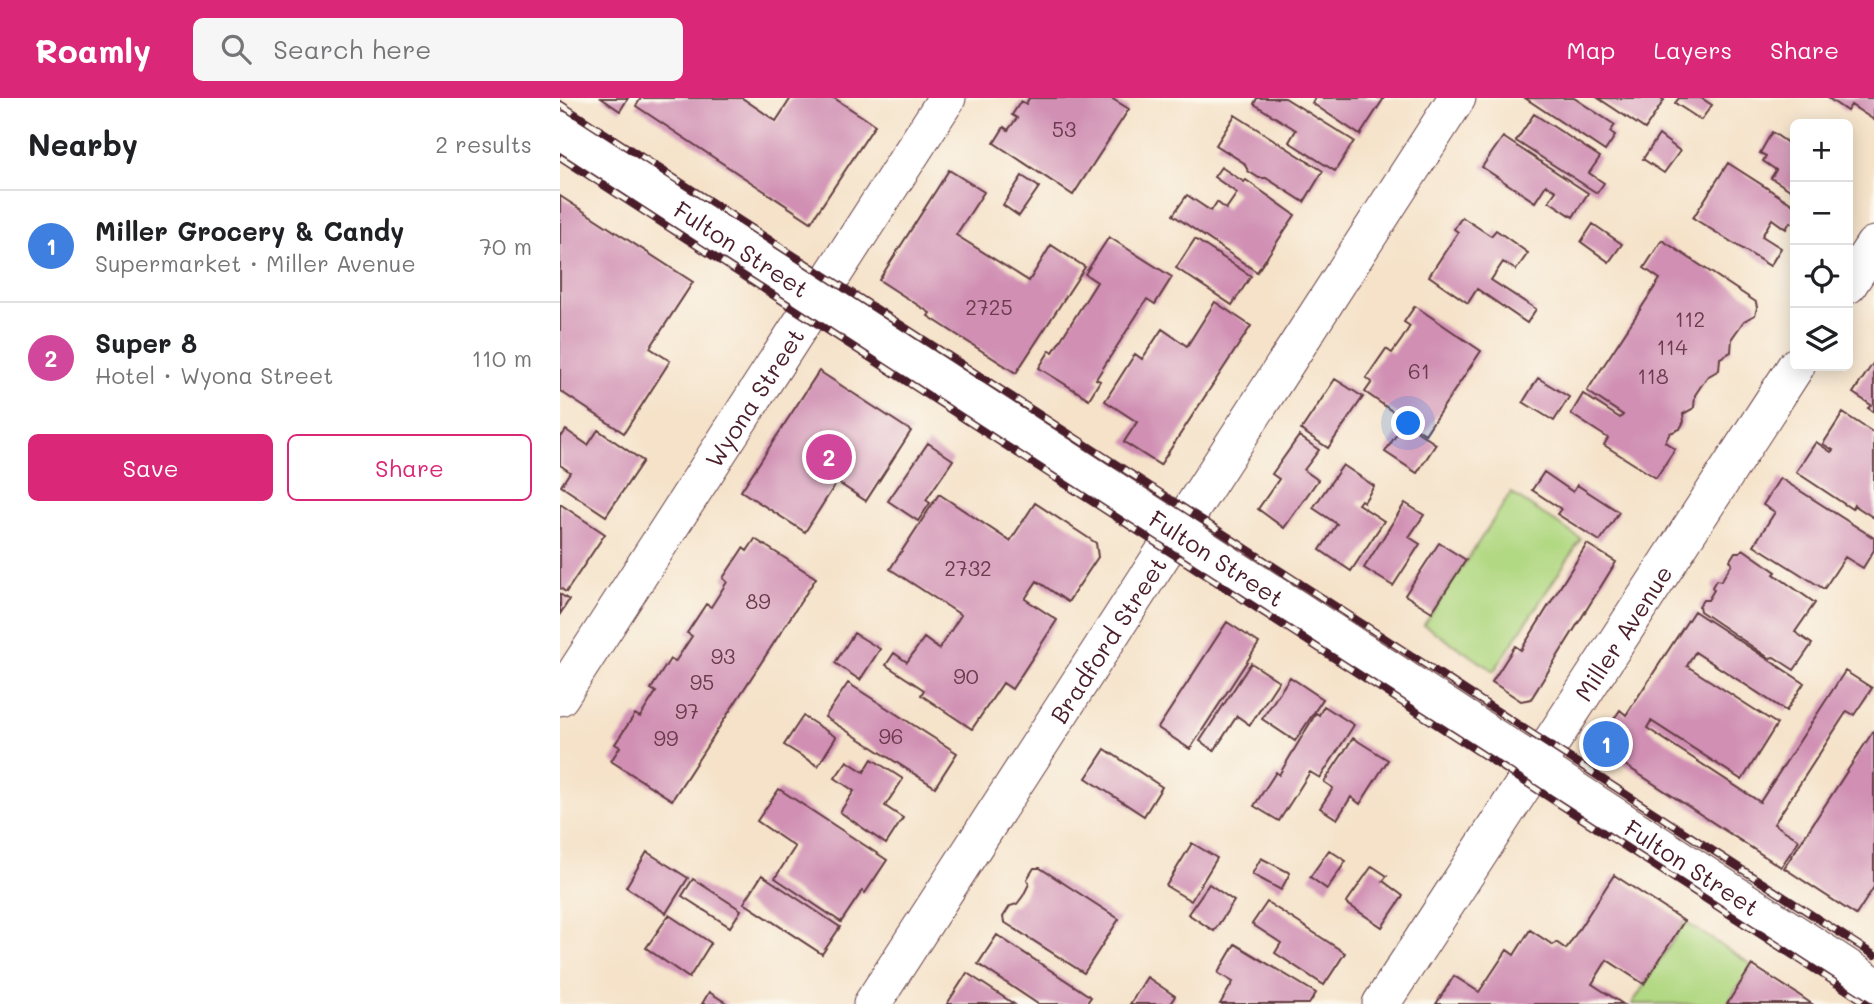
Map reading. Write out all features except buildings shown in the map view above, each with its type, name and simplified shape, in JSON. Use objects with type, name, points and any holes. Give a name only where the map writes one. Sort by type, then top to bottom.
[{"type":"street","name":"Wyona Street","points":[[560,697],[947,98]]},
{"type":"street","name":"Bradford Street","points":[[873,1004],[1457,98]]},
{"type":"street","name":"Fulton Street","points":[[560,130],[1874,985]]},
{"type":"street","points":[[1853,277],[1874,245]]},
{"type":"street","name":"Miller Avenue","points":[[1381,1004],[1793,371]]},
{"type":"green space","points":[[1511,493],[1581,539],[1494,671],[1424,625]]},
{"type":"green space","points":[[1685,922],[1752,965],[1727,1004],[1632,1004]]},
{"type":"railway","points":[[560,104],[1874,955]]},
{"type":"railway","points":[[560,157],[1868,1004]]},
{"type":"place","name":"Super 8","points":[[829,457]]},
{"type":"place","name":"Miller Grocery & Candy","points":[[1606,744]]}]
